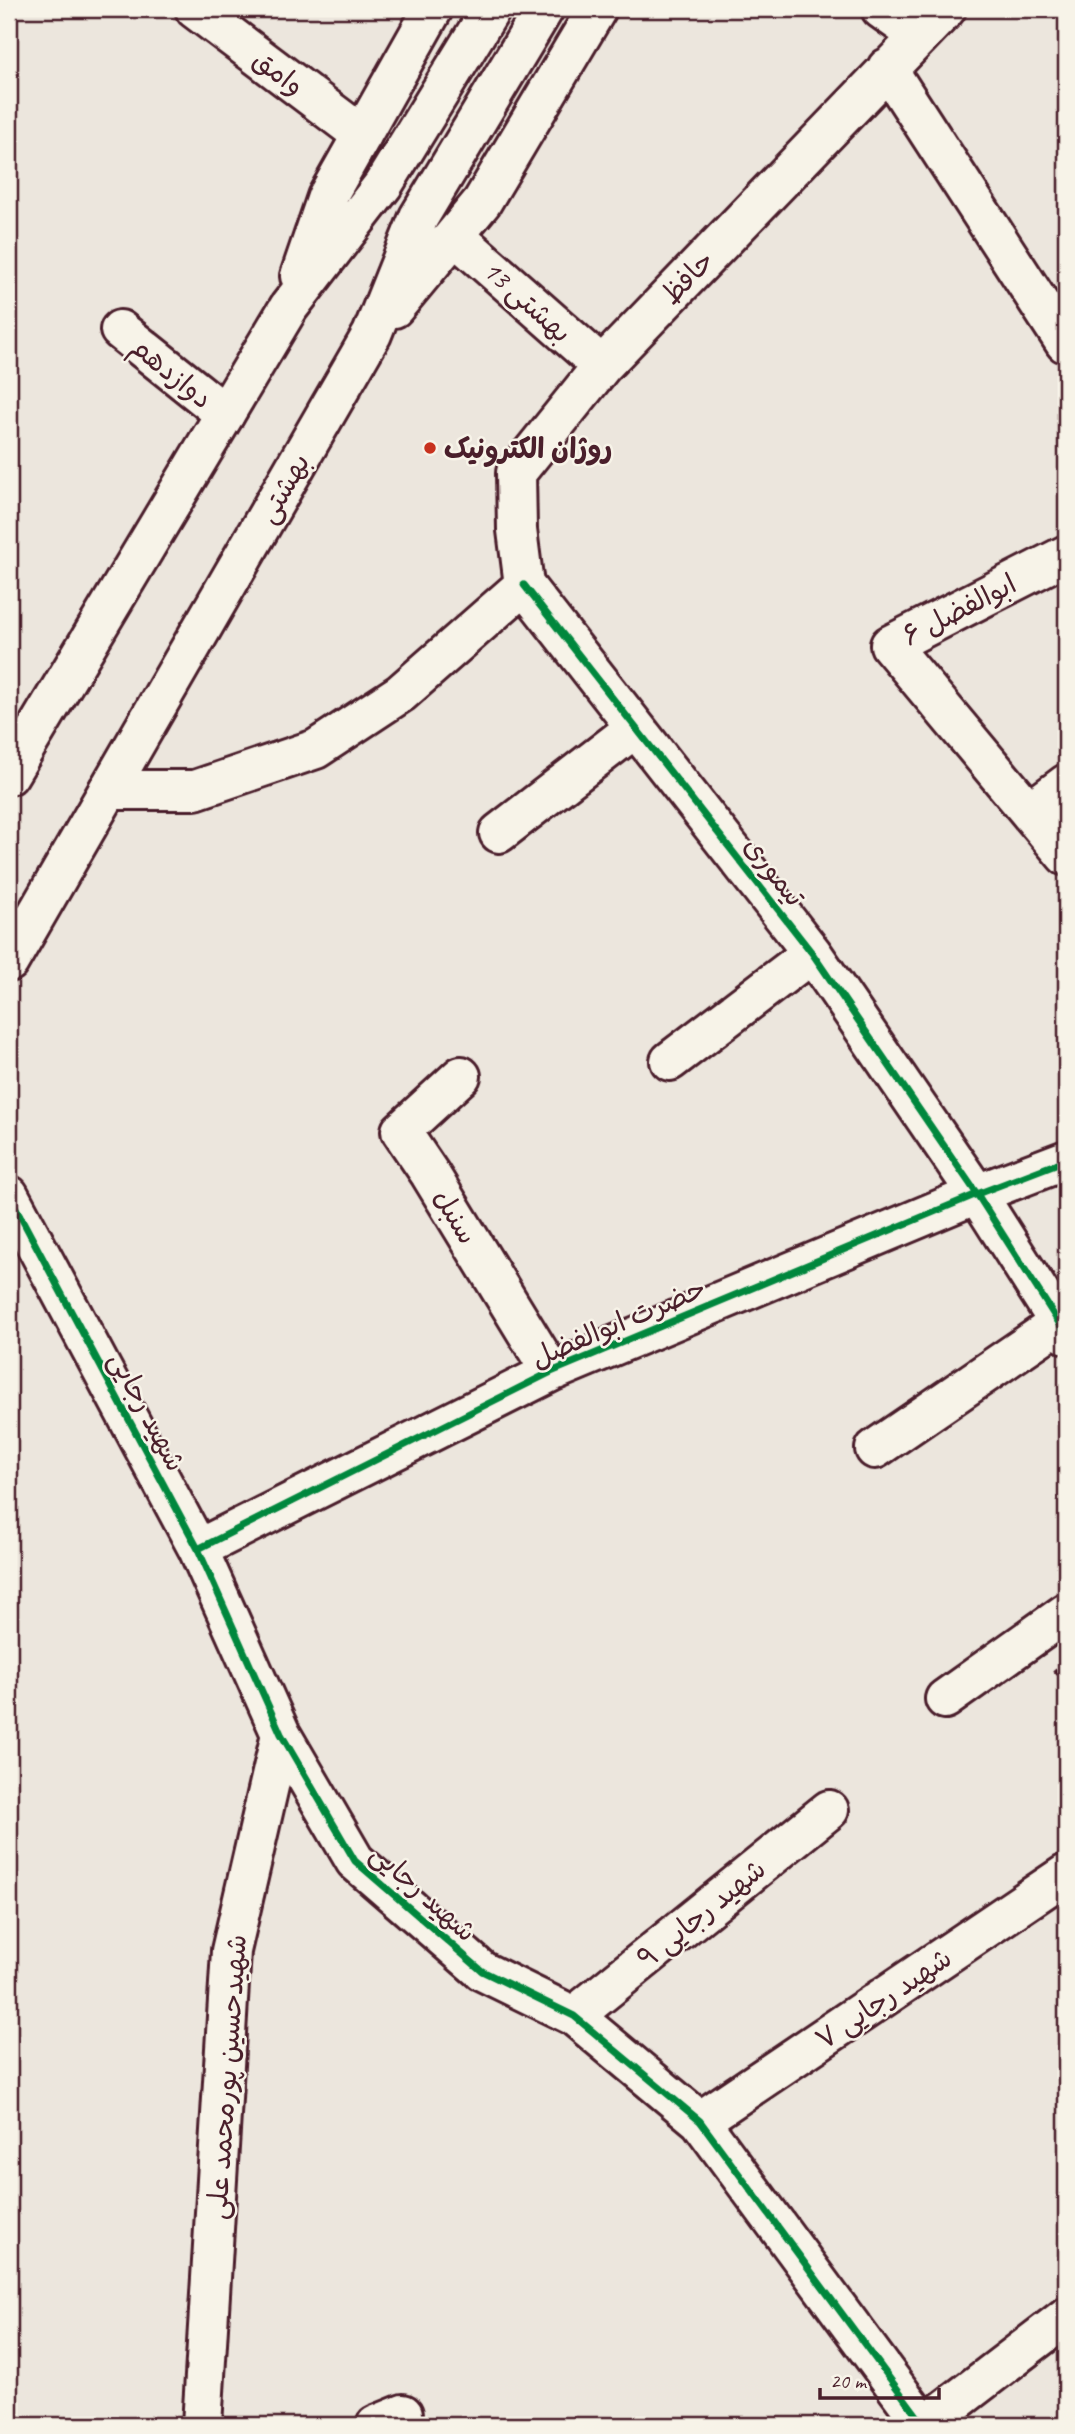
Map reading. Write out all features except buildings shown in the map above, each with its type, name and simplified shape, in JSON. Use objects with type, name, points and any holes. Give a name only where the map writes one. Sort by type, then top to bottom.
[{"type":"street","name":"وامق","points":[[195,9],[362,135]]},
{"type":"street","points":[[289,307],[327,197],[433,9]]},
{"type":"street","points":[[9,775],[289,307],[383,185],[491,9]]},
{"type":"street","name":"بهشتی","points":[[9,962],[372,334],[419,217],[544,9]]},
{"type":"street","points":[[372,334],[482,202],[597,9]]},
{"type":"street","points":[[881,9],[919,36]]},
{"type":"street","name":"حافظ","points":[[524,585],[517,530],[516,473],[602,366],[946,9]]},
{"type":"street","points":[[887,68],[1065,343]]},
{"type":"street","name":"بهشتی 13","points":[[456,236],[602,366]]},
{"type":"street","name":"دوازدهم","points":[[120,330],[225,415]]},
{"type":"street","name":"ابوالفضل ۶","points":[[1030,811],[890,645],[1066,555]]},
{"type":"street","points":[[108,790],[195,790],[316,750],[401,693],[524,585]]},
{"type":"street","name":"تیموری","points":[[524,585],[812,953],[977,1194],[1063,1328]]},
{"type":"street","points":[[499,833],[635,728]]},
{"type":"street","points":[[1066,784],[1030,811],[1066,856]]},
{"type":"street","points":[[670,1061],[812,953]]},
{"type":"street","name":"سنبل","points":[[461,1076],[401,1131],[551,1372]]},
{"type":"street","name":"حضرت ابوالفضل","points":[[198,1549],[551,1372],[977,1194],[1066,1160]]},
{"type":"street","name":"شهید رجایی","points":[[9,1195],[198,1549],[281,1734],[355,1861],[482,1971],[574,2016],[700,2121],[924,2425]]},
{"type":"street","points":[[875,1449],[1063,1328]]},
{"type":"street","points":[[945,1699],[1066,1613]]},
{"type":"street","name":"شهیدحسین پورمحمد علی","points":[[202,2425],[231,1951],[281,1734]]},
{"type":"street","name":"شهید رجایی ۹","points":[[574,2016],[829,1810]]},
{"type":"street","name":"شهید رجایی ۷","points":[[700,2121],[1066,1874]]},
{"type":"street","points":[[924,2425],[1066,2318]]},
{"type":"cycle path","points":[[524,585],[812,953],[977,1194],[1066,1334]]},
{"type":"cycle path","points":[[198,1549],[551,1372],[977,1194],[1066,1160]]},
{"type":"cycle path","points":[[9,1195],[198,1549],[281,1734],[355,1861],[482,1971],[574,2016],[700,2121],[924,2425]]},
{"type":"place","name":"روژان الکترونیک","points":[[430,448]]}]
